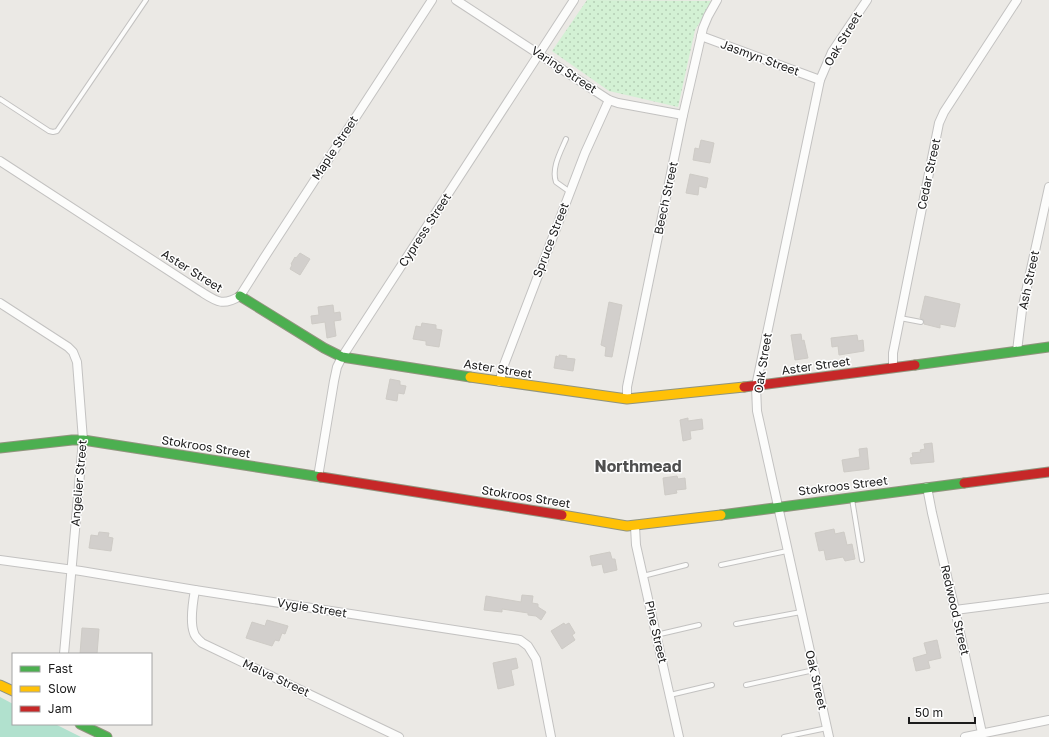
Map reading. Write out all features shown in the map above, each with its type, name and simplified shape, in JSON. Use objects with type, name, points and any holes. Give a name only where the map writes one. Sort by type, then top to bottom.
[{"type":"street","name":"Maple Street","points":[[240,296],[432,0]]},
{"type":"street","name":"Varing Street","points":[[456,0],[609,100],[683,115]]},
{"type":"street","name":"Cypress Street","points":[[318,476],[337,367],[342,357],[574,0]]},
{"type":"street","name":"Beech Street","points":[[627,399],[627,386],[683,115],[701,36],[708,16],[717,0]]},
{"type":"street","name":"Oak Street","points":[[829,737],[757,411],[756,386],[820,80],[832,52],[866,0]]},
{"type":"street","name":"Cedar Street","points":[[893,367],[893,353],[939,123],[944,112],[1017,0]]},
{"type":"street","name":"Jasmyn Street","points":[[701,36],[820,80]]},
{"type":"street","name":"Spruce Street","points":[[500,382],[502,370],[585,153],[609,100]]},
{"type":"street","name":"Aster Street","points":[[0,161],[212,298],[224,302],[234,300],[240,296],[324,348],[342,357],[500,382],[627,399],[756,386],[1049,347]]},
{"type":"street","name":"Ash Street","points":[[1017,351],[1022,310],[1049,187]]},
{"type":"street","name":"Angelier Street","points":[[0,303],[68,347],[73,352],[77,362],[83,440],[64,653]]},
{"type":"street","name":"Stokroos Street","points":[[0,448],[83,440],[635,526],[1049,472]]},
{"type":"street","name":"Redwood Street","points":[[928,487],[932,513],[982,733]]},
{"type":"street","name":"Pine Street","points":[[635,526],[636,545],[679,737]]},
{"type":"street","name":"Vygie Street","points":[[0,560],[520,640],[528,646],[536,659],[551,737]]},
{"type":"street","name":"Malva Street","points":[[195,590],[193,600],[192,628],[196,638],[202,643],[400,737]]},
{"type":"street","points":[[955,610],[1049,598]]},
{"type":"street","points":[[0,685],[12,691]]},
{"type":"street","points":[[965,737],[1049,720]]},
{"type":"street","points":[[82,725],[107,737]]},
{"type":"lane","points":[[0,99],[49,131],[58,131],[146,0]]},
{"type":"lane","points":[[566,139],[554,173],[556,182],[570,192]]},
{"type":"lane","points":[[900,318],[921,322]]},
{"type":"lane","points":[[852,497],[862,560]]},
{"type":"lane","points":[[721,565],[788,552]]},
{"type":"lane","points":[[643,576],[686,565]]},
{"type":"lane","points":[[736,624],[801,612]]},
{"type":"lane","points":[[656,635],[699,625]]},
{"type":"lane","points":[[746,685],[814,670]]},
{"type":"lane","points":[[670,695],[712,685]]},
{"type":"lane","points":[[784,737],[827,728]]},
{"type":"green space","points":[[587,0],[713,1],[695,30],[678,107],[609,91],[552,51]]},
{"type":"green space","points":[[0,697],[12,703],[12,725],[57,725],[81,737],[0,737]]},
{"type":"building","points":[[701,140],[714,143],[710,163],[693,160],[695,148],[699,149]]},
{"type":"building","points":[[690,174],[708,178],[706,188],[699,186],[698,195],[686,193]]},
{"type":"building","points":[[300,253],[310,259],[300,275],[290,269],[295,257],[296,258]]},
{"type":"building","points":[[925,296],[960,304],[955,327],[940,324],[940,328],[924,324],[924,320],[920,318]]},
{"type":"building","points":[[609,302],[622,305],[612,357],[605,356],[606,347],[601,345]]},
{"type":"building","points":[[333,305],[334,313],[340,312],[341,320],[334,321],[336,336],[327,338],[325,322],[312,324],[311,316],[319,315],[318,307]]},
{"type":"building","points":[[422,323],[436,325],[436,329],[442,330],[439,347],[426,345],[426,341],[413,339],[416,326],[421,327]]},
{"type":"building","points":[[801,334],[808,358],[795,360],[791,335]]},
{"type":"building","points":[[857,335],[858,341],[863,340],[864,351],[839,355],[838,346],[832,347],[831,338]]},
{"type":"building","points":[[559,355],[567,356],[566,358],[575,359],[573,371],[554,368],[556,356],[559,357]]},
{"type":"building","points":[[390,379],[400,381],[400,385],[406,386],[404,394],[398,393],[397,401],[386,399]]},
{"type":"building","points":[[688,418],[688,421],[702,419],[703,429],[690,431],[691,439],[683,441],[680,420]]},
{"type":"building","points":[[932,443],[934,462],[911,464],[910,458],[913,457],[912,453],[921,452],[920,450],[925,449],[924,444]]},
{"type":"building","points":[[867,448],[869,469],[844,472],[842,460],[860,457],[859,449]]},
{"type":"building","points":[[677,476],[678,479],[685,478],[686,489],[676,490],[677,493],[665,495],[663,478]]},
{"type":"building","points":[[834,529],[835,534],[844,532],[847,545],[852,544],[855,559],[845,561],[843,557],[826,560],[824,550],[819,551],[815,533]]},
{"type":"building","points":[[99,532],[109,533],[108,537],[113,538],[111,551],[89,548],[91,535],[98,536]]},
{"type":"building","points":[[610,552],[612,559],[615,559],[617,570],[604,573],[602,564],[592,566],[590,556]]},
{"type":"building","points":[[522,595],[533,596],[532,603],[538,604],[538,607],[546,612],[541,620],[536,616],[528,615],[528,613],[502,609],[502,612],[484,610],[486,596],[521,602]]},
{"type":"building","points":[[267,620],[288,626],[285,634],[282,633],[279,641],[275,640],[272,646],[246,638],[252,622],[265,626]]},
{"type":"building","points":[[564,623],[565,625],[569,623],[575,633],[572,635],[575,640],[562,649],[551,631]]},
{"type":"building","points":[[82,628],[99,629],[97,653],[80,653]]},
{"type":"building","points":[[937,640],[941,658],[928,661],[930,668],[916,671],[913,658],[927,654],[924,643]]},
{"type":"building","points":[[516,658],[518,668],[511,670],[514,685],[498,689],[493,663]]},
{"type":"traffic: fast","points":[[240,296],[324,348],[342,357],[470,377]]},
{"type":"traffic: fast","points":[[915,365],[1049,347]]},
{"type":"traffic: fast","points":[[0,448],[83,440],[321,477]]},
{"type":"traffic: fast","points":[[721,515],[964,483]]},
{"type":"traffic: fast","points":[[82,725],[107,737]]},
{"type":"traffic: slow","points":[[470,377],[627,399],[744,387]]},
{"type":"traffic: slow","points":[[562,515],[627,526],[721,515]]},
{"type":"traffic: slow","points":[[0,685],[12,691]]},
{"type":"traffic: jam","points":[[744,387],[915,365]]},
{"type":"traffic: jam","points":[[964,483],[1049,472]]},
{"type":"traffic: jam","points":[[321,477],[562,515]]},
{"type":"district","name":"Northmead","points":[[638,466]]}]
